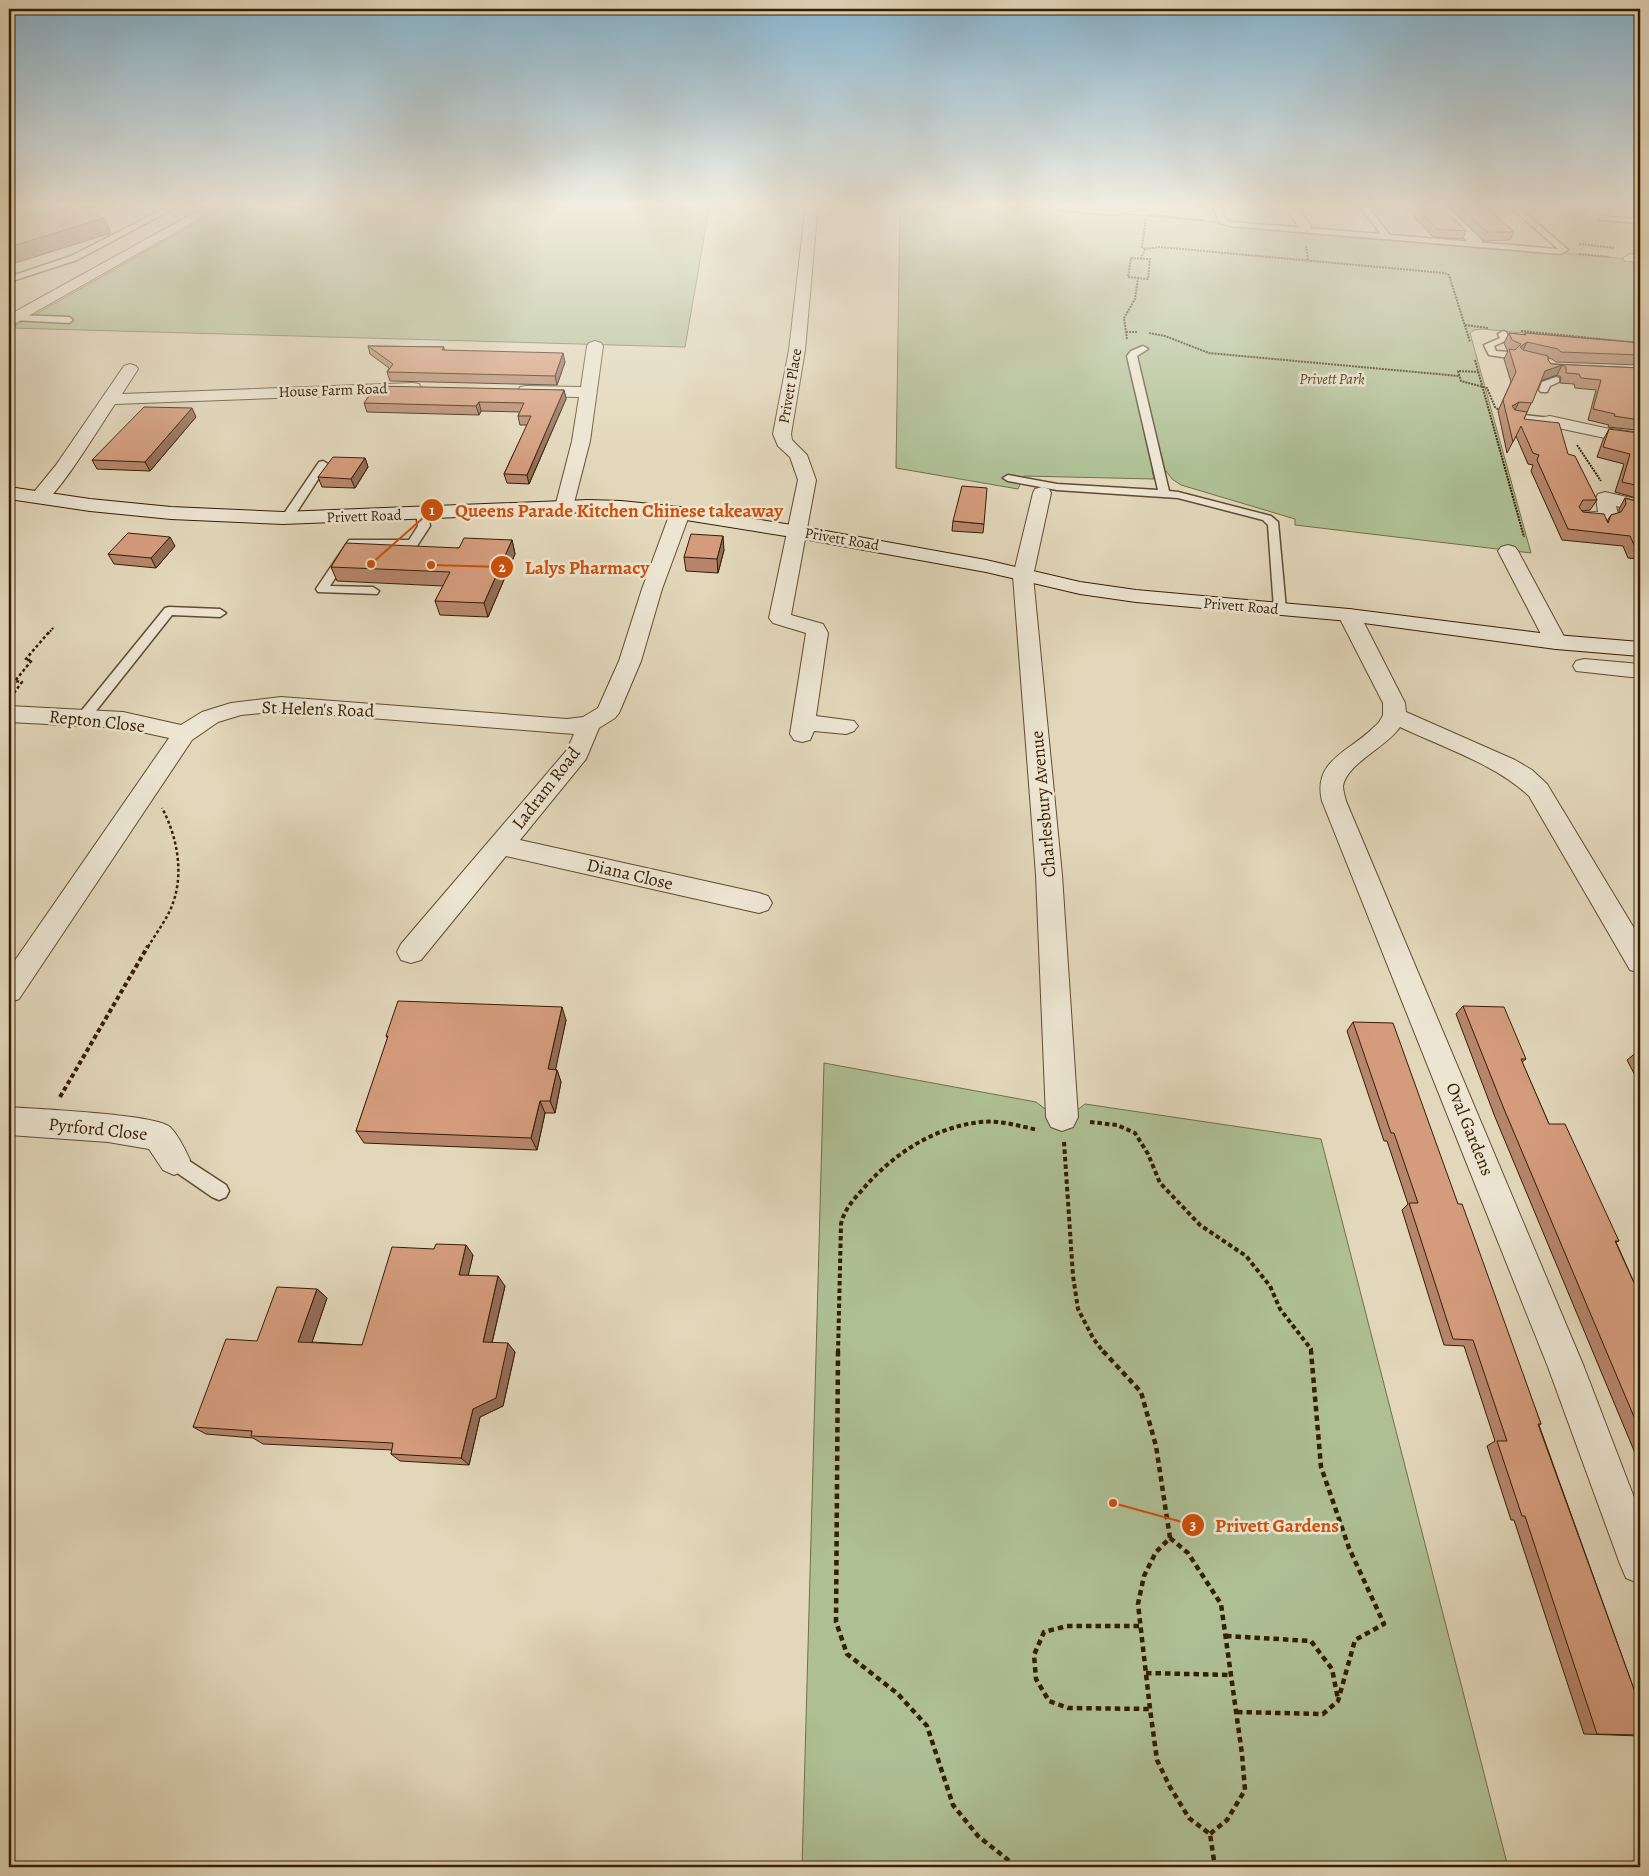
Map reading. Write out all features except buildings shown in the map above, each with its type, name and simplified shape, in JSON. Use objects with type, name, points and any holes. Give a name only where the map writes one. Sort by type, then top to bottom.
[{"type":"street","points":[[12,319],[63,291]]},
{"type":"street","name":"Privett Place","points":[[803,291],[797,350],[782,434],[784,442],[798,455],[807,477],[798,532],[780,618],[815,628],[817,633],[803,728],[846,726]]},
{"type":"street","points":[[564,507],[581,441],[595,346]]},
{"type":"street","points":[[41,496],[63,469],[130,369]]},
{"type":"street","points":[[1550,376],[1571,371]]},
{"type":"street","name":"House Farm Road","points":[[109,399],[392,388],[429,389]]},
{"type":"street","points":[[514,391],[587,392]]},
{"type":"street","points":[[1550,421],[1640,438]]},
{"type":"street","name":"Charlesbury Avenue","points":[[1044,489],[1024,576],[1070,1125]]},
{"type":"street","name":"Privett Road","points":[[9,493],[41,496],[90,505],[171,513],[287,518],[564,507],[621,507],[680,513],[798,532],[956,561],[1080,588],[1136,596],[1349,616],[1556,642],[1640,649]]},
{"type":"street","points":[[1604,493],[1640,506]]},
{"type":"street","points":[[1584,517],[1606,518],[1608,514],[1604,493]]},
{"type":"street","points":[[589,724],[607,713],[630,661],[652,589],[680,513]]},
{"type":"street","points":[[1516,545],[1556,642]]},
{"type":"street","points":[[1349,616],[1394,703],[1395,716],[1490,758],[1529,780],[1538,790],[1640,962]]},
{"type":"street","points":[[1584,666],[1640,671]]},
{"type":"street","name":"St Helen's Road","points":[[9,991],[184,734],[210,717],[239,708],[281,704],[568,727],[589,724]]},
{"type":"street","name":"Repton Close","points":[[9,714],[123,720],[184,734]]},
{"type":"street","name":"Oval Gardens","points":[[1395,716],[1388,727],[1348,760],[1336,774],[1331,785],[1334,801],[1563,1358],[1640,1564]]},
{"type":"street","name":"Ladram Road","points":[[426,943],[500,845],[578,753],[589,724]]},
{"type":"street","name":"Diana Close","points":[[500,845],[760,902]]},
{"type":"street","name":"Pyrford Close","points":[[9,1121],[108,1128],[158,1136],[174,1160]]},
{"type":"lane","points":[[12,319],[69,320]]},
{"type":"lane","points":[[1503,334],[1504,339],[1489,345],[1492,353],[1509,355]]},
{"type":"lane","points":[[1139,350],[1132,354],[1164,493]]},
{"type":"lane","points":[[1514,417],[1550,421]]},
{"type":"lane","points":[[287,518],[323,464]]},
{"type":"lane","points":[[1008,478],[1044,489],[1164,493],[1244,511],[1266,518],[1273,522],[1280,609]]},
{"type":"lane","points":[[373,592],[322,589],[353,542],[413,544],[424,526],[422,514]]},
{"type":"lane","points":[[83,718],[169,611],[220,613]]},
{"type":"lane","points":[[174,1160],[219,1190]]},
{"type":"path","points":[[1136,291],[1135,299],[1124,318],[1128,342],[1139,350]]},
{"type":"path","points":[[1454,291],[1470,344]]},
{"type":"path","points":[[1465,326],[1494,328]]},
{"type":"path","points":[[1514,330],[1640,343]]},
{"type":"path","points":[[1126,332],[1160,334],[1201,352],[1219,355],[1460,376]]},
{"type":"path","points":[[1473,354],[1523,529],[1516,545]]},
{"type":"path","points":[[1478,372],[1458,371],[1463,382],[1482,384]]},
{"type":"path","points":[[1574,427],[1577,446],[1597,474],[1604,493]]},
{"type":"path","points":[[9,699],[22,682],[15,681],[32,660],[25,660],[54,627]]},
{"type":"path","points":[[44,1124],[173,904],[180,874],[171,825],[150,784]]},
{"type":"path","points":[[1017,1867],[978,1836],[953,1805],[927,1726],[898,1694],[847,1654],[836,1622],[839,1234],[844,1213],[873,1176],[898,1154],[947,1130],[982,1122],[1070,1125],[1094,1122],[1116,1125],[1135,1133],[1148,1154],[1160,1183],[1200,1225],[1246,1256],[1270,1286],[1280,1309],[1311,1349],[1321,1467],[1348,1548],[1384,1624],[1355,1640],[1338,1701],[1324,1714],[1237,1712]]},
{"type":"path","points":[[1070,1125],[1073,1276],[1078,1308],[1093,1338],[1113,1364],[1140,1392],[1149,1415],[1156,1446],[1170,1538],[1188,1553],[1221,1604],[1237,1712],[1245,1790],[1227,1820],[1210,1834]]},
{"type":"path","points":[[1170,1538],[1156,1552],[1144,1576],[1138,1604],[1139,1626],[1150,1709],[1157,1760],[1170,1787],[1189,1818],[1210,1834],[1215,1867]]},
{"type":"path","points":[[1139,1626],[1066,1626],[1044,1632],[1034,1655],[1036,1679],[1049,1701],[1068,1708],[1150,1709]]},
{"type":"path","points":[[1226,1636],[1311,1641],[1324,1655],[1332,1669],[1338,1701]]},
{"type":"path","points":[[1146,1673],[1231,1675]]},
{"type":"green space","points":[[77,291],[695,291],[685,347],[11,328]]},
{"type":"green space","name":"Privett Park","points":[[899,291],[1640,291],[1640,345],[1483,329],[1474,330],[1470,333],[1531,553],[1295,525],[1295,519],[1181,485],[1172,479],[1166,471],[1152,470],[1154,479],[1024,476],[1018,489],[896,468]]},
{"type":"green space","points":[[824,1063],[1036,1102],[1062,1122],[1085,1104],[1321,1139],[1508,1867],[802,1867]]},
{"type":"place","name":"Queens Parade Kitchen Chinese takeaway","points":[[371,564]]},
{"type":"place","name":"Lalys Pharmacy","points":[[431,565]]},
{"type":"place","name":"Privett Gardens","points":[[1113,1503]]}]
